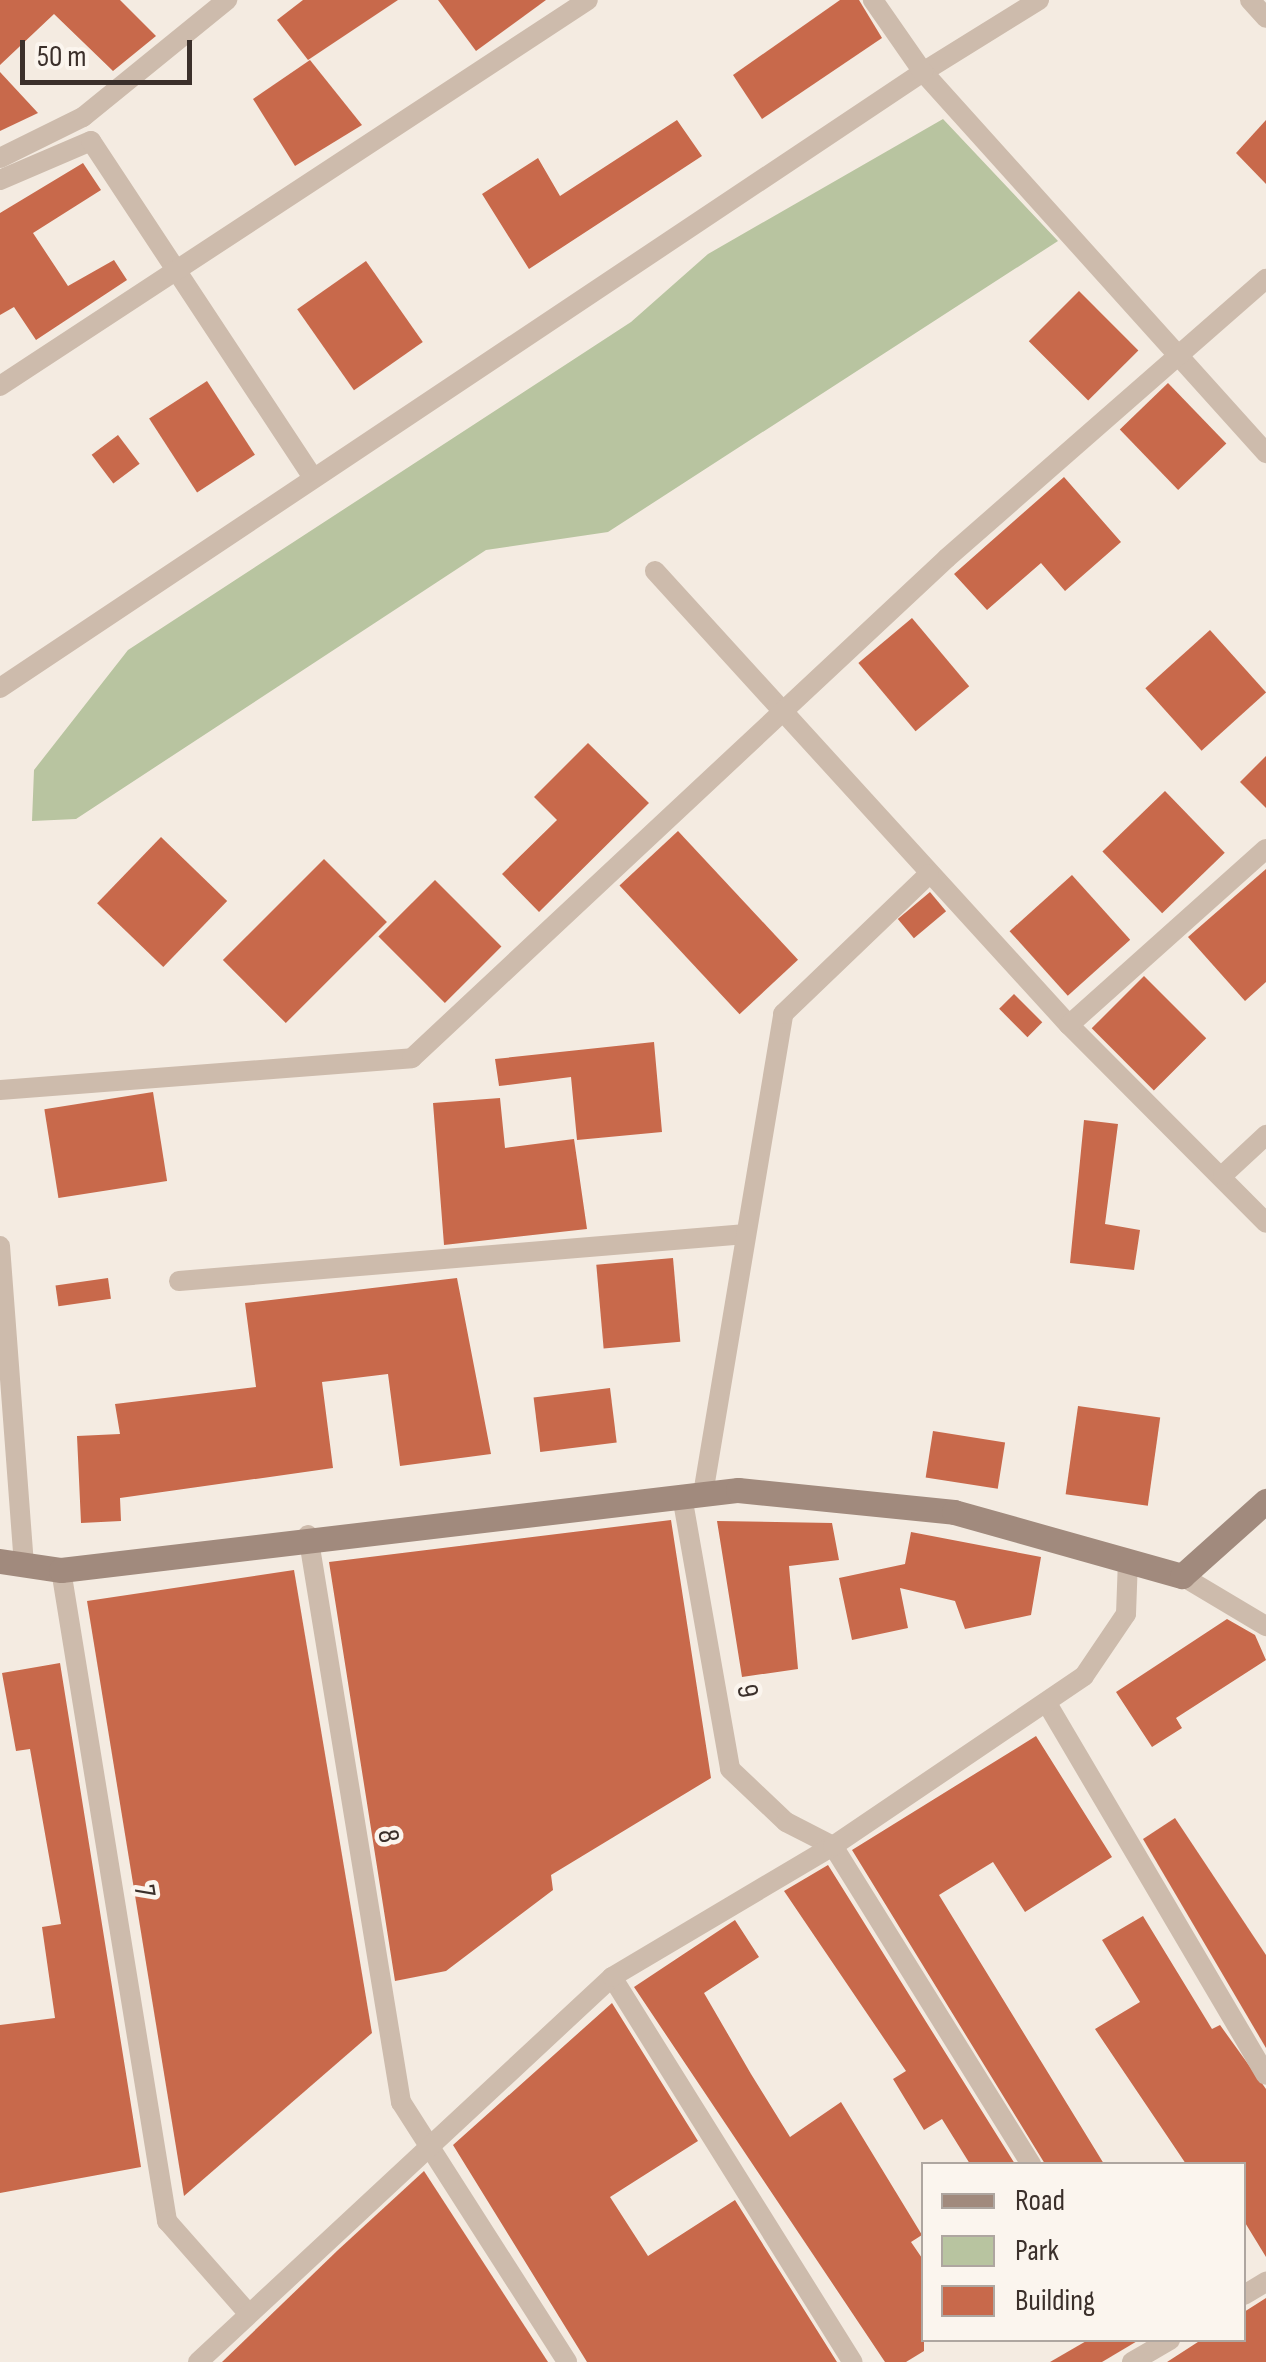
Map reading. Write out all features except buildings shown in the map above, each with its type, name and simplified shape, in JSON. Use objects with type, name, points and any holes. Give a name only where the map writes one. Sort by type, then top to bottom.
[{"type":"street","points":[[0,158],[83,117],[226,0]]},
{"type":"street","points":[[0,386],[588,0]]},
{"type":"street","points":[[873,0],[923,72],[1183,355],[1266,452]]},
{"type":"street","points":[[0,688],[312,476],[923,72],[1040,0]]},
{"type":"street","points":[[1250,0],[1266,18]]},
{"type":"street","points":[[0,180],[90,141],[312,476]]},
{"type":"street","points":[[0,1090],[412,1058],[781,714],[1266,279]]},
{"type":"street","points":[[655,572],[1069,1025],[1223,1175],[1266,1223]]},
{"type":"street","points":[[1069,1025],[1266,849]]},
{"type":"street","name":"9","points":[[833,1846],[786,1822],[730,1768],[693,1495],[746,1234],[783,1014],[928,874]]},
{"type":"street","points":[[1223,1175],[1266,1135]]},
{"type":"street","points":[[179,1282],[746,1234]]},
{"type":"street","points":[[0,1246],[12,1563],[61,1570],[308,1534],[693,1495],[954,1512],[1182,1576],[1266,1626]]},
{"type":"street","points":[[1182,1576],[1266,1501]]},
{"type":"street","name":"8","points":[[308,1534],[400,2102],[428,2138],[565,2361]]},
{"type":"street","points":[[198,2362],[428,2138],[612,1977],[833,1846],[1048,1705],[1084,1676],[1126,1614],[1128,1560]]},
{"type":"street","name":"7","points":[[61,1570],[168,2221],[248,2313]]},
{"type":"street","points":[[1048,1705],[1266,2075]]},
{"type":"street","points":[[833,1846],[1029,2162]]},
{"type":"street","points":[[612,1977],[853,2362]]},
{"type":"street","points":[[1143,2354],[1166,2342]]},
{"type":"green space","points":[[943,119],[1058,241],[608,532],[486,550],[76,819],[32,821],[34,770],[128,650],[631,322],[708,254]]}]
